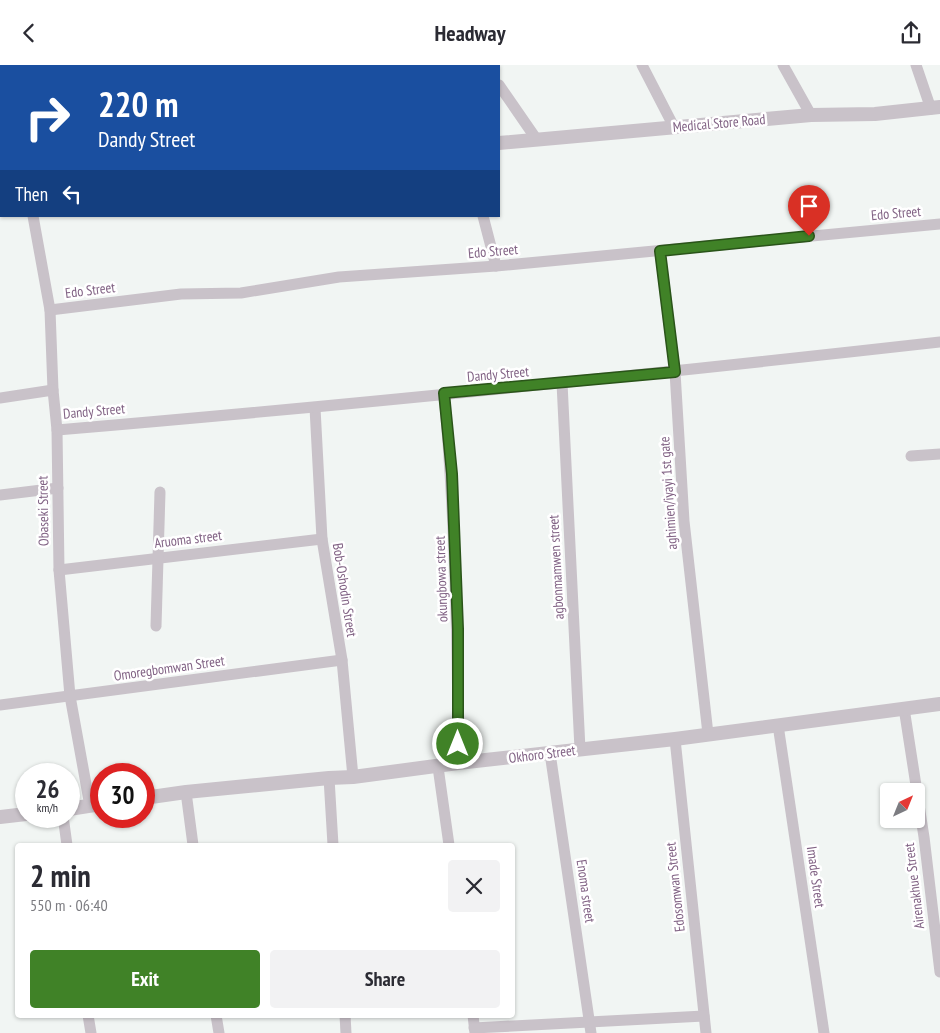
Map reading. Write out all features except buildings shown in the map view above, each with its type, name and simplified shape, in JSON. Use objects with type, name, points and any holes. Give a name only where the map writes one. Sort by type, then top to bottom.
[{"type":"street","points":[[642,65],[674,127]]},
{"type":"street","points":[[783,65],[811,115]]},
{"type":"street","points":[[916,65],[936,108]]},
{"type":"street","points":[[500,86],[537,140]]},
{"type":"street","name":"Medical Store Road","points":[[500,143],[811,115],[875,114],[936,108]]},
{"type":"street","name":"Obaseki Street","points":[[33,217],[50,310],[53,390],[57,429],[59,570],[70,696],[90,780]]},
{"type":"street","points":[[483,217],[496,266]]},
{"type":"street","name":"Edo Street","points":[[50,310],[180,295],[242,293],[339,277],[496,266],[940,224]]},
{"type":"street","name":"aghimien/iyayi 1st gate","points":[[660,251],[675,372],[684,521],[708,734]]},
{"type":"street","name":"Dandy Street","points":[[57,429],[315,408],[444,393],[675,372],[940,342]]},
{"type":"street","name":"agbonmamwen street","points":[[562,383],[580,749]]},
{"type":"street","points":[[0,398],[53,390]]},
{"type":"street","name":"okungbowa street","points":[[444,393],[452,474],[458,629],[458,763]]},
{"type":"street","name":"Bob-Oshodin Street","points":[[315,408],[322,539],[342,660],[353,777]]},
{"type":"street","points":[[911,456],[940,454]]},
{"type":"street","points":[[0,495],[58,488]]},
{"type":"street","points":[[156,626],[160,492]]},
{"type":"street","name":"Aruoma street","points":[[59,570],[322,539]]},
{"type":"street","name":"Omoregbomwan Street","points":[[0,705],[342,660]]},
{"type":"street","name":"Okhoro Street","points":[[155,796],[353,777],[458,763],[675,739],[940,703]]},
{"type":"street","name":"Airenakhue Street","points":[[904,708],[924,837],[940,972]]},
{"type":"street","name":"Imade Street","points":[[778,725],[824,1033]]},
{"type":"street","name":"Edosomwan Street","points":[[675,739],[706,1033]]},
{"type":"street","name":"Enoma street","points":[[550,753],[590,1028]]},
{"type":"street","points":[[438,767],[449,843]]},
{"type":"street","points":[[329,778],[333,843]]},
{"type":"street","points":[[186,792],[193,843]]},
{"type":"street","points":[[0,817],[15,815]]},
{"type":"street","points":[[65,828],[67,843]]},
{"type":"street","points":[[473,1018],[475,1031],[590,1028],[704,1016]]},
{"type":"street","points":[[88,1018],[91,1033]]},
{"type":"street","points":[[216,1018],[219,1033]]},
{"type":"street","points":[[345,1018],[346,1033]]},
{"type":"route","points":[[458,744],[458,629],[452,474],[444,393],[675,372],[660,251],[809,236]]}]
